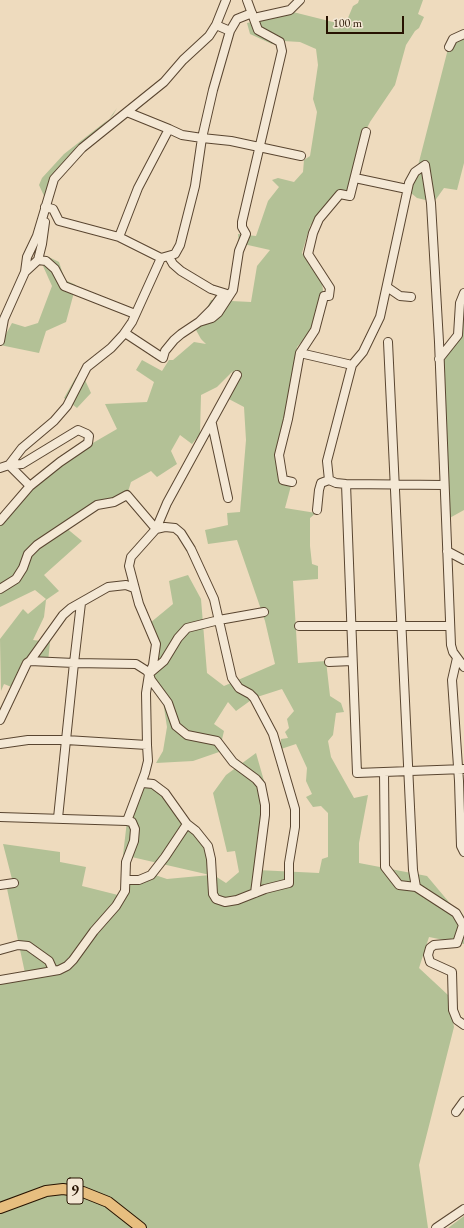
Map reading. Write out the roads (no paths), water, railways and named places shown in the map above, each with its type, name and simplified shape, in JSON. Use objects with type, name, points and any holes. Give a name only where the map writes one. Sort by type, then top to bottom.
[{"type":"main road","name":"9","points":[[0,1208],[46,1191],[63,1189],[83,1192],[108,1202],[141,1228]]},
{"type":"street","points":[[0,341],[4,319],[25,272],[27,257],[37,236],[54,179],[82,148],[164,82],[183,60],[209,36],[216,25],[226,0]]},
{"type":"street","points":[[199,322],[212,318],[218,313],[233,290],[239,251],[246,234],[242,227],[242,222],[282,47],[278,40],[258,30],[247,0]]},
{"type":"street","points":[[10,465],[22,448],[64,410],[78,387],[87,367],[114,346],[125,333],[165,257],[175,254],[180,245],[195,186],[202,138],[213,90],[230,31],[237,19],[290,10],[300,0]]},
{"type":"street","points":[[216,25],[230,31]]},
{"type":"street","points":[[449,47],[453,39],[464,34]]},
{"type":"street","points":[[127,112],[182,135],[231,141],[301,156]]},
{"type":"street","points":[[118,237],[138,188],[169,129]]},
{"type":"street","points":[[292,482],[283,480],[279,455],[288,419],[300,354],[315,330],[324,296],[329,296],[330,288],[308,254],[312,233],[319,220],[340,194],[350,196],[366,132]]},
{"type":"street","points":[[444,485],[336,484],[330,480],[327,461],[352,365],[363,352],[380,318],[408,189],[415,172],[425,165],[431,203],[439,359],[451,645],[456,658],[464,667]]},
{"type":"street","points":[[355,178],[408,189]]},
{"type":"street","points":[[44,210],[53,209],[59,221],[118,237],[165,257],[181,271],[211,289],[223,294],[229,294],[233,290]]},
{"type":"street","points":[[25,272],[38,260],[44,230],[44,210]]},
{"type":"street","points":[[38,260],[46,261],[50,264],[67,288],[135,314]]},
{"type":"street","points":[[387,287],[400,296],[411,297]]},
{"type":"street","points":[[439,359],[458,335],[460,303],[464,293]]},
{"type":"street","points":[[125,333],[163,358],[165,351],[174,340],[199,322],[212,310],[223,294]]},
{"type":"street","points":[[388,342],[408,771],[412,848],[416,887]]},
{"type":"street","points":[[300,354],[352,365]]},
{"type":"street","points":[[127,821],[143,782],[148,761],[146,693],[149,674],[153,665],[156,644],[134,588],[129,561],[156,529],[167,503],[212,424],[237,375]]},
{"type":"street","points":[[212,424],[228,498]]},
{"type":"street","points":[[0,468],[22,464],[73,432],[81,430],[89,436],[88,443],[60,462],[30,486],[0,521]]},
{"type":"street","points":[[10,465],[30,486]]},
{"type":"street","points":[[317,510],[321,483],[330,480]]},
{"type":"street","points":[[346,484],[357,773],[461,769]]},
{"type":"street","points":[[0,589],[16,580],[23,568],[28,554],[37,545],[97,506],[114,502],[127,495],[156,529]]},
{"type":"street","points":[[143,782],[159,787],[174,803],[187,824],[203,839],[210,852],[214,897],[220,901],[231,902],[289,883],[295,827],[295,809],[277,745],[254,698],[239,688],[232,678],[214,599],[202,571],[184,538],[175,528],[165,527],[156,529]]},
{"type":"street","points":[[447,551],[464,560]]},
{"type":"street","points":[[0,720],[23,669],[62,615],[108,587],[126,585],[134,588]]},
{"type":"street","points":[[58,818],[81,603]]},
{"type":"street","points":[[149,674],[159,666],[178,638],[188,628],[219,620],[264,612]]},
{"type":"street","points":[[299,626],[450,626]]},
{"type":"street","points":[[456,658],[452,680],[461,769],[461,846],[464,852]]},
{"type":"street","points":[[30,661],[136,664],[144,668],[149,674],[153,684],[168,703],[176,726],[180,731],[194,737],[217,742],[233,762],[256,779],[261,785],[265,805],[265,815],[255,893]]},
{"type":"street","points":[[329,662],[352,661]]},
{"type":"street","points":[[0,744],[28,740],[66,740],[147,745]]},
{"type":"street","points":[[384,773],[385,867],[399,885],[416,887],[456,913],[463,925],[457,943],[434,945],[430,948],[428,955],[430,962],[452,972],[453,1010],[457,1020],[464,1025]]},
{"type":"street","points":[[0,817],[127,821],[132,822],[135,829],[134,841],[126,862],[125,891],[116,906],[94,931],[73,960],[63,968],[0,980]]},
{"type":"street","points":[[126,880],[139,880],[151,875],[187,824]]},
{"type":"street","points":[[0,885],[14,883]]},
{"type":"street","points":[[0,950],[18,945],[28,946],[48,961],[53,970]]},
{"type":"street","points":[[456,1112],[464,1101]]},
{"type":"street","points":[[436,1228],[464,1209]]}]
